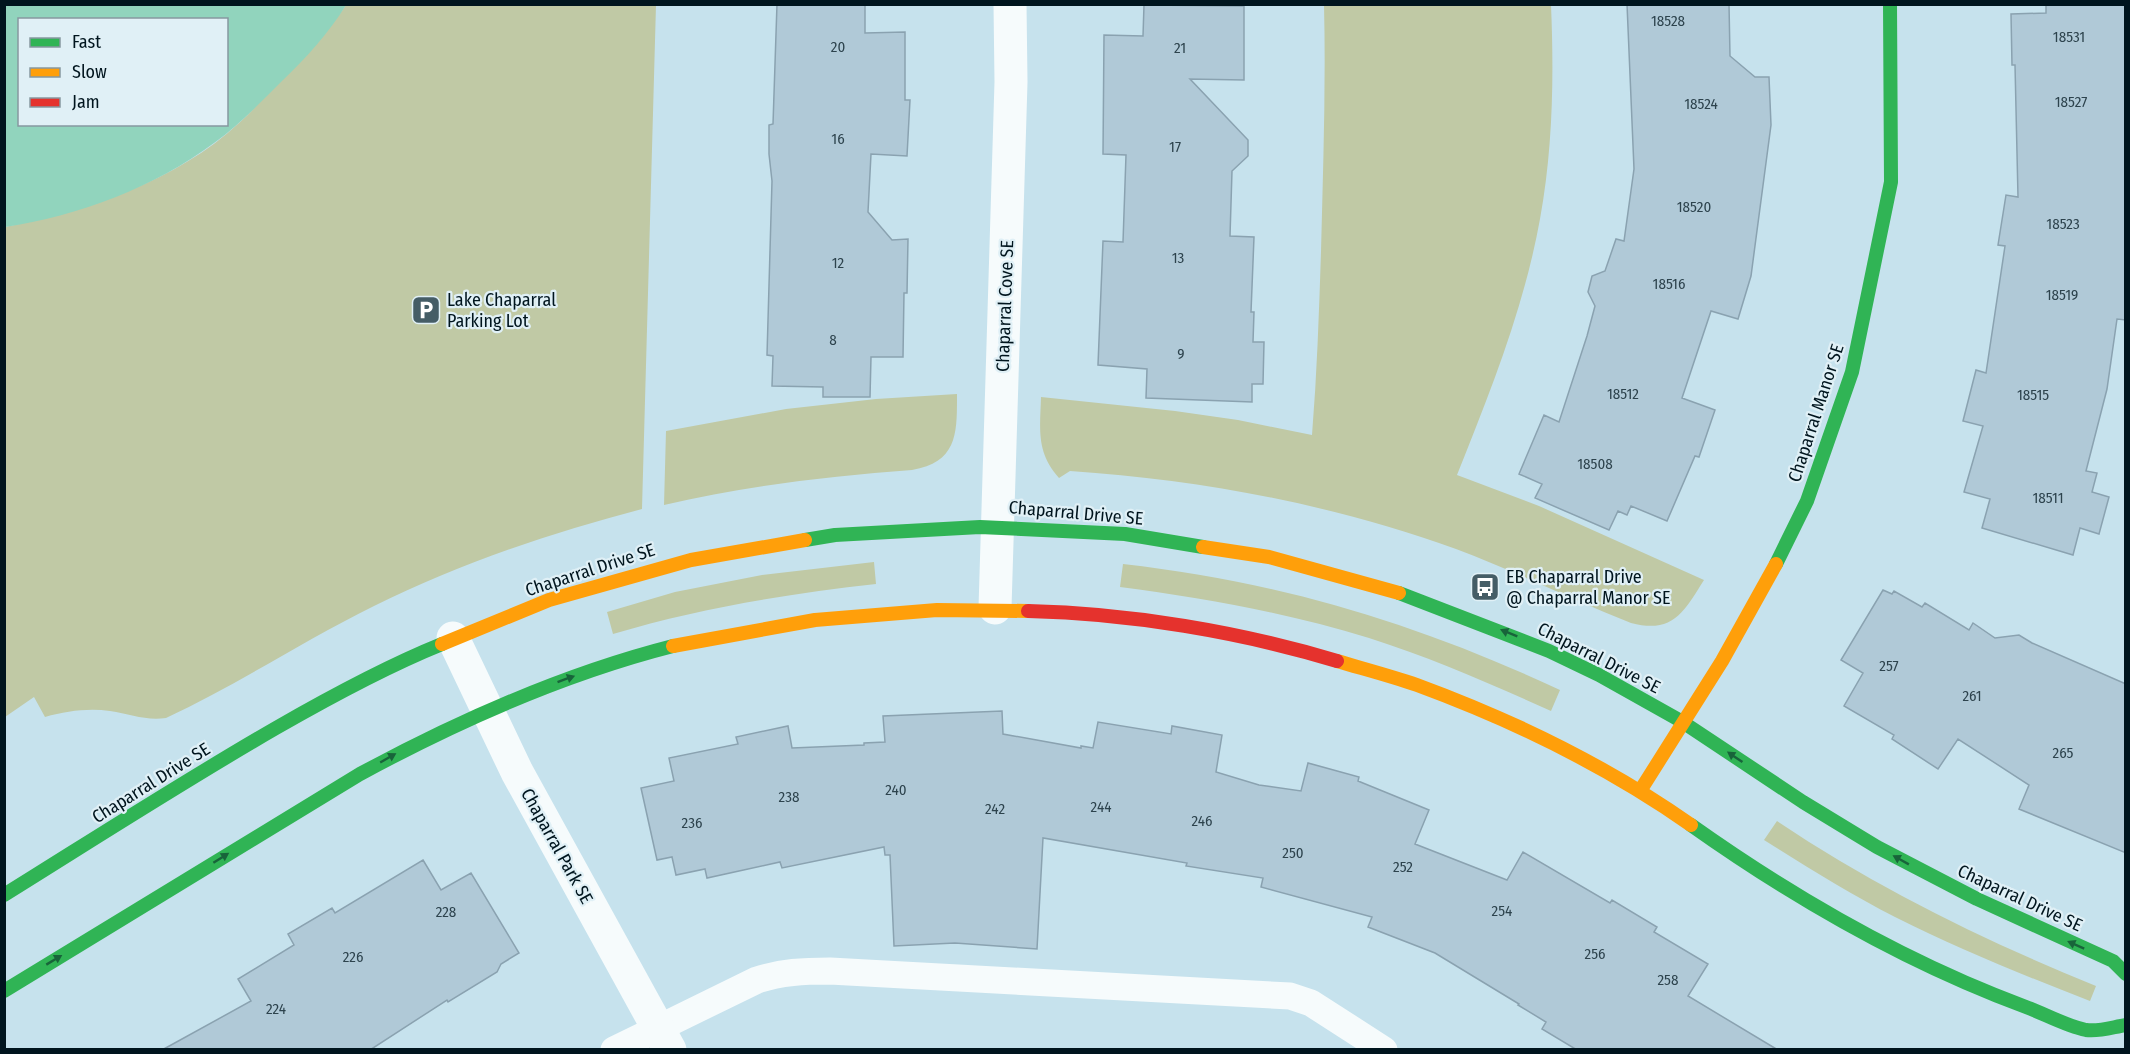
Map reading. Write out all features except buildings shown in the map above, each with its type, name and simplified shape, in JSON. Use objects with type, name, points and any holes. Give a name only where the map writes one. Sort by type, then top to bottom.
[{"type":"street","name":"Chaparral Cove SE","points":[[995,608],[1011,82],[1010,4]]},
{"type":"street","name":"Chaparral Manor SE","points":[[1640,791],[1753,608],[1785,547],[1807,501],[1852,372],[1891,182],[1890,4]]},
{"type":"street","name":"Chaparral Drive SE","points":[[4,895],[275,730],[370,677],[453,638],[582,589],[655,567],[778,542],[845,534],[997,525],[1088,530],[1192,543],[1255,554],[1344,575],[1444,608],[1524,639],[1590,670],[1684,723],[1847,830],[1910,866],[1989,906],[2113,961],[2126,974]]},
{"type":"street","points":[[4,991],[351,779],[414,743],[485,710],[588,671],[704,639],[773,626],[860,615],[938,609],[995,608],[1080,613],[1161,622],[1236,634],[1313,653],[1390,676],[1511,724],[1574,754],[1640,791],[1729,852],[1783,885],[1881,941],[1937,968],[2000,997],[2089,1031],[2126,1025]]},
{"type":"street","name":"Chaparral Park SE","points":[[453,638],[485,710],[550,835],[664,1038]]},
{"type":"lane","points":[[614,1050],[664,1038],[735,990],[774,974],[796,971],[1290,996],[1311,1003],[1384,1050]]},
{"type":"shaded area","points":[[5,4],[346,4],[324,36],[291,73],[249,114],[214,143],[191,159],[141,186],[88,207],[5,227]]},
{"type":"shaded area","name":"Lake Chaparral Parking Lot","points":[[346,5],[656,5],[642,509],[573,528],[439,576],[374,606],[166,718],[145,718],[94,710],[45,717],[34,697],[5,717],[5,227],[99,202],[159,177],[188,161],[215,143],[246,116],[328,29]]},
{"type":"shaded area","points":[[1324,5],[1551,5],[1552,112],[1548,166],[1540,219],[1515,317],[1494,381],[1457,475],[1539,506],[1704,580],[1676,618],[1657,625],[1645,626],[1631,623],[1456,549],[1362,519],[1266,496],[1168,481],[1070,471],[1059,478],[1046,459],[1041,440],[1041,397],[1175,411],[1238,420],[1312,435],[1321,252]]},
{"type":"shaded area","points":[[957,394],[955,433],[952,444],[946,453],[927,466],[912,470],[757,487],[664,505],[666,431],[786,409],[876,399]]},
{"type":"shaded area","points":[[874,562],[876,584],[743,603],[613,634],[607,612],[675,592],[762,575]]},
{"type":"shaded area","points":[[1123,564],[1238,582],[1347,609],[1400,625],[1453,645],[1560,690],[1551,711],[1438,663],[1338,629],[1246,607],[1120,587]]},
{"type":"shaded area","points":[[1777,821],[1853,869],[1932,912],[2013,951],[2096,986],[2090,1001],[1943,940],[1845,890],[1764,840]]},
{"type":"traffic: fast","points":[[1776,564],[1807,501],[1852,372],[1891,182],[1890,4]]},
{"type":"traffic: fast","points":[[805,540],[835,535],[980,527],[1125,534],[1203,547]]},
{"type":"traffic: fast","points":[[1399,593],[1549,651],[1599,675],[1681,721],[1803,802],[1877,847],[1977,899],[2113,961],[2126,974]]},
{"type":"traffic: fast","points":[[4,895],[173,789],[276,728],[358,683],[442,644]]},
{"type":"traffic: fast","points":[[4,991],[360,774],[398,754],[513,700],[592,670],[673,646]]},
{"type":"traffic: fast","points":[[1691,825],[1811,903],[1852,927],[1938,970],[2078,1028],[2096,1030],[2126,1025]]},
{"type":"traffic: slow","points":[[442,644],[549,600],[691,560],[805,540]]},
{"type":"traffic: slow","points":[[1203,547],[1269,557],[1399,593]]},
{"type":"traffic: slow","points":[[1640,791],[1722,661],[1776,564]]},
{"type":"traffic: slow","points":[[673,646],[815,620],[937,610],[1028,611]]},
{"type":"traffic: slow","points":[[1337,661],[1417,685],[1523,729],[1626,783],[1691,825]]},
{"type":"traffic: jam","points":[[1028,611],[1105,616],[1184,626],[1262,641],[1337,661]]},
{"type":"place","name":"Lake Chaparral Parking Lot","points":[[426,310]]},
{"type":"place","name":"EB Chaparral Drive @ Chaparral Manor SE","points":[[1485,587]]}]
